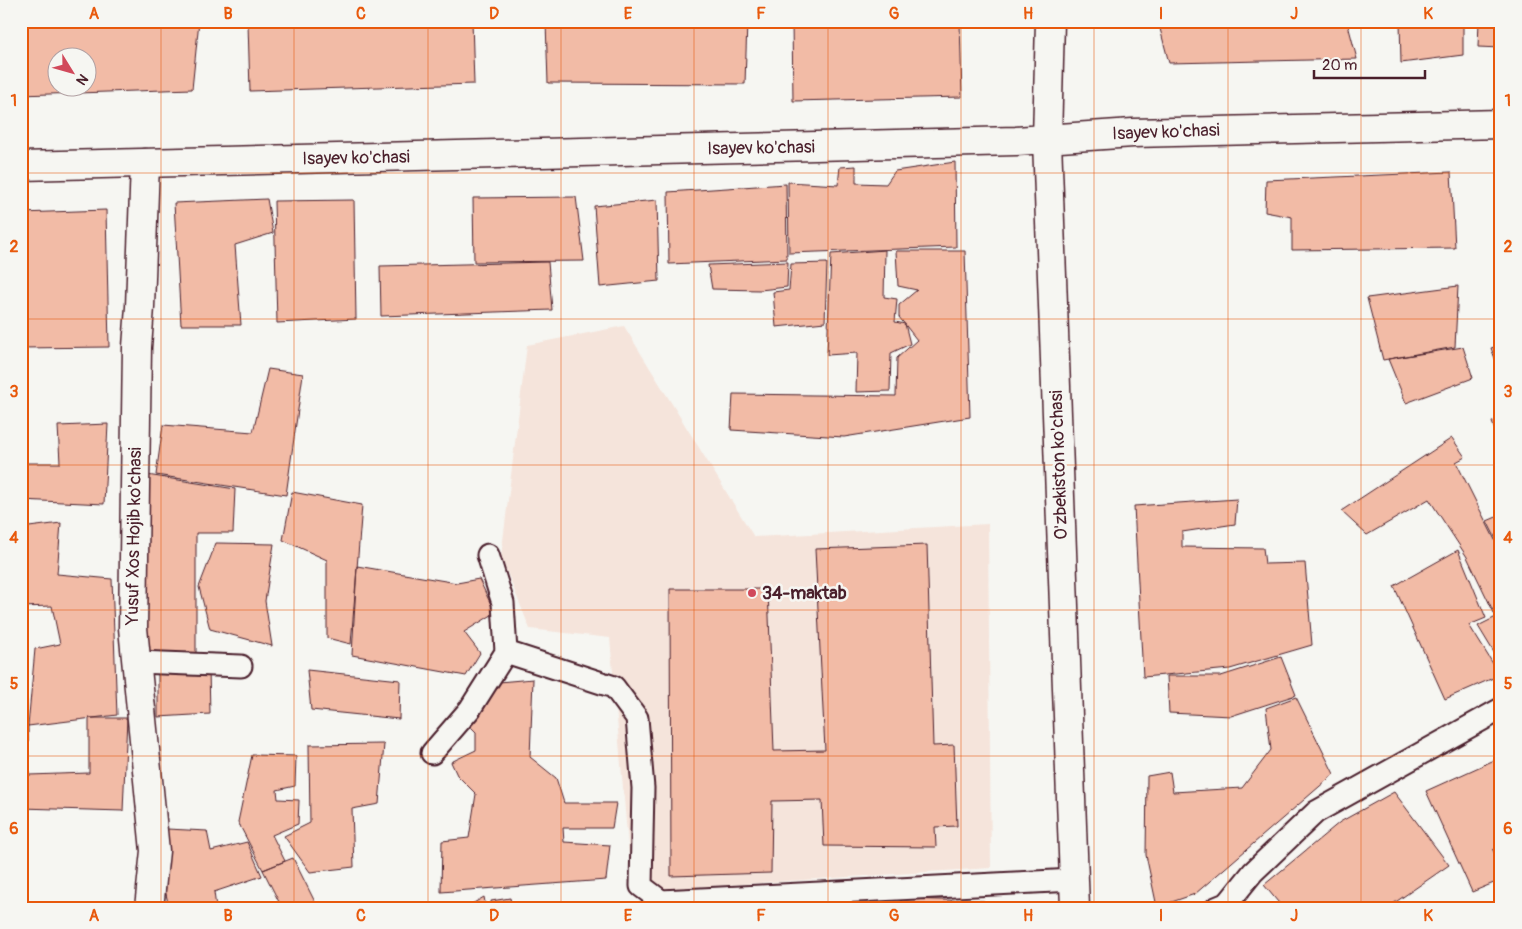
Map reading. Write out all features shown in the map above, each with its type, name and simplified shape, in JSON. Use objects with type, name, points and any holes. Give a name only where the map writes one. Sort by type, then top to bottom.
[{"type":"main road","name":"O'zbekiston ko'chasi","points":[[1050,21],[1047,140],[1075,908]]},
{"type":"main road","name":"Isayev ko'chasi","points":[[21,166],[1047,140],[1132,133],[1501,124]]},
{"type":"main road","name":"Yusuf Xos Hojib ko'chasi","points":[[144,163],[137,356],[133,618],[155,851],[149,908]]},
{"type":"lane","points":[[432,753],[470,709],[506,652],[503,603],[488,555]]},
{"type":"lane","points":[[506,652],[614,686],[637,718],[643,788],[641,886],[661,901],[1074,880]]},
{"type":"lane","points":[[136,662],[240,666]]},
{"type":"lane","points":[[1226,906],[1252,872],[1316,812],[1501,709]]},
{"type":"shaded area","name":"34-maktab","points":[[624,326],[754,537],[988,524],[991,868],[632,891],[610,638],[530,629],[501,557],[527,345]]},
{"type":"building","points":[[21,21],[199,21],[192,89],[98,92],[98,48],[48,48],[48,94],[21,95]]},
{"type":"building","points":[[356,21],[472,21],[474,84],[250,91],[248,24]]},
{"type":"building","points":[[710,21],[747,21],[745,84],[548,83],[546,22],[709,23]]},
{"type":"building","points":[[792,21],[960,21],[962,97],[793,101]]},
{"type":"building","points":[[1158,21],[1347,21],[1357,59],[1169,63]]},
{"type":"building","points":[[1400,21],[1463,21],[1463,55],[1401,63]]},
{"type":"building","points":[[1479,21],[1501,21],[1501,48],[1478,47]]},
{"type":"building","points":[[955,162],[956,247],[789,253],[788,182],[838,185],[840,167],[856,166],[856,183],[886,184],[895,171]]},
{"type":"building","points":[[1451,172],[1455,248],[1292,250],[1292,217],[1265,212],[1266,180]]},
{"type":"building","points":[[786,184],[787,259],[669,264],[668,192]]},
{"type":"building","points":[[576,197],[584,261],[474,262],[473,198]]},
{"type":"building","points":[[267,199],[273,233],[235,245],[241,325],[181,325],[174,203]]},
{"type":"building","points":[[354,200],[356,319],[277,323],[274,201]]},
{"type":"building","points":[[657,200],[659,281],[600,287],[594,206]]},
{"type":"building","points":[[106,210],[109,347],[21,348],[21,213]]},
{"type":"building","points":[[885,250],[884,297],[897,299],[895,322],[905,324],[910,344],[891,353],[890,391],[856,392],[857,353],[827,355],[831,254]]},
{"type":"building","points":[[896,251],[965,251],[970,417],[844,437],[731,430],[733,394],[896,396],[897,358],[917,340],[899,317],[899,305],[917,290],[898,286]]},
{"type":"building","points":[[548,262],[552,310],[381,316],[380,266]]},
{"type":"building","points":[[788,262],[787,287],[760,290],[712,289],[708,265]]},
{"type":"building","points":[[827,263],[825,322],[776,327],[773,292],[789,290],[791,264]]},
{"type":"building","points":[[1458,286],[1455,347],[1383,360],[1367,298]]},
{"type":"building","points":[[1501,345],[1501,369],[1499,369],[1491,348]]},
{"type":"building","points":[[1463,347],[1473,378],[1406,403],[1388,359]]},
{"type":"building","points":[[268,369],[303,374],[286,495],[156,475],[163,425],[253,432]]},
{"type":"building","points":[[1501,419],[1501,447],[1492,422]]},
{"type":"building","points":[[108,424],[104,504],[21,500],[21,463],[60,463],[58,426]]},
{"type":"building","points":[[1452,438],[1465,457],[1456,462],[1501,552],[1501,664],[1478,626],[1496,617],[1467,557],[1429,499],[1367,535],[1341,511]]},
{"type":"building","points":[[147,475],[235,489],[233,533],[196,533],[196,653],[144,654]]},
{"type":"building","points":[[292,492],[362,505],[351,644],[327,638],[327,560],[283,540]]},
{"type":"building","points":[[1237,499],[1235,524],[1182,532],[1182,547],[1263,548],[1265,564],[1305,563],[1312,645],[1230,669],[1143,677],[1134,506]]},
{"type":"building","points":[[1501,515],[1501,549],[1487,521]]},
{"type":"building","points":[[61,523],[57,574],[112,579],[117,715],[28,726],[35,649],[60,644],[52,606],[21,607],[21,528]]},
{"type":"building","points":[[216,543],[274,544],[265,601],[272,646],[210,629],[199,587]]},
{"type":"building","points":[[927,545],[933,746],[954,745],[957,826],[935,827],[936,847],[824,846],[822,800],[772,801],[771,873],[671,876],[670,589],[768,589],[774,751],[825,750],[815,549]]},
{"type":"building","points":[[1458,550],[1486,618],[1469,625],[1500,675],[1445,699],[1394,586]]},
{"type":"building","points":[[357,566],[457,583],[479,579],[495,613],[464,632],[480,653],[466,676],[352,655]]},
{"type":"building","points":[[1281,657],[1296,695],[1231,716],[1169,713],[1167,676],[1221,676]]},
{"type":"building","points":[[158,668],[209,669],[210,714],[158,717]]},
{"type":"building","points":[[307,670],[400,680],[399,719],[311,710]]},
{"type":"building","points":[[533,679],[530,757],[556,778],[564,803],[616,803],[612,828],[563,828],[564,842],[610,845],[606,880],[441,892],[442,841],[469,838],[476,794],[457,775],[451,762],[476,750],[476,732],[467,723],[499,682]]},
{"type":"building","points":[[1296,697],[1334,774],[1195,894],[1157,907],[1146,855],[1147,776],[1170,772],[1173,792],[1242,788],[1271,750],[1266,708]]},
{"type":"building","points":[[89,718],[127,718],[123,811],[21,808],[21,726],[28,726],[29,775],[89,773]]},
{"type":"building","points":[[384,744],[379,804],[352,809],[354,867],[310,872],[284,836],[310,823],[309,745]]},
{"type":"building","points":[[252,755],[296,756],[295,786],[277,790],[278,799],[299,800],[298,824],[272,835],[285,861],[263,870],[238,822]]},
{"type":"building","points":[[1501,757],[1501,845],[1493,850],[1501,867],[1501,880],[1472,892],[1426,791]]},
{"type":"building","points":[[1394,792],[1449,865],[1387,908],[1283,908],[1264,885],[1340,822]]},
{"type":"building","points":[[167,829],[207,831],[211,851],[247,842],[262,876],[214,892],[216,908],[169,908],[165,889]]},
{"type":"building","points":[[293,858],[315,902],[306,908],[282,908],[263,870]]},
{"type":"building","points":[[484,897],[486,908],[465,908]]},
{"type":"building","points":[[510,898],[512,908],[492,908],[491,901]]},
{"type":"building","points":[[837,899],[838,908],[794,908],[801,900]]},
{"type":"building","points":[[900,899],[984,901],[984,908],[903,908]]},
{"type":"place","name":"34-maktab","points":[[752,593]]}]
